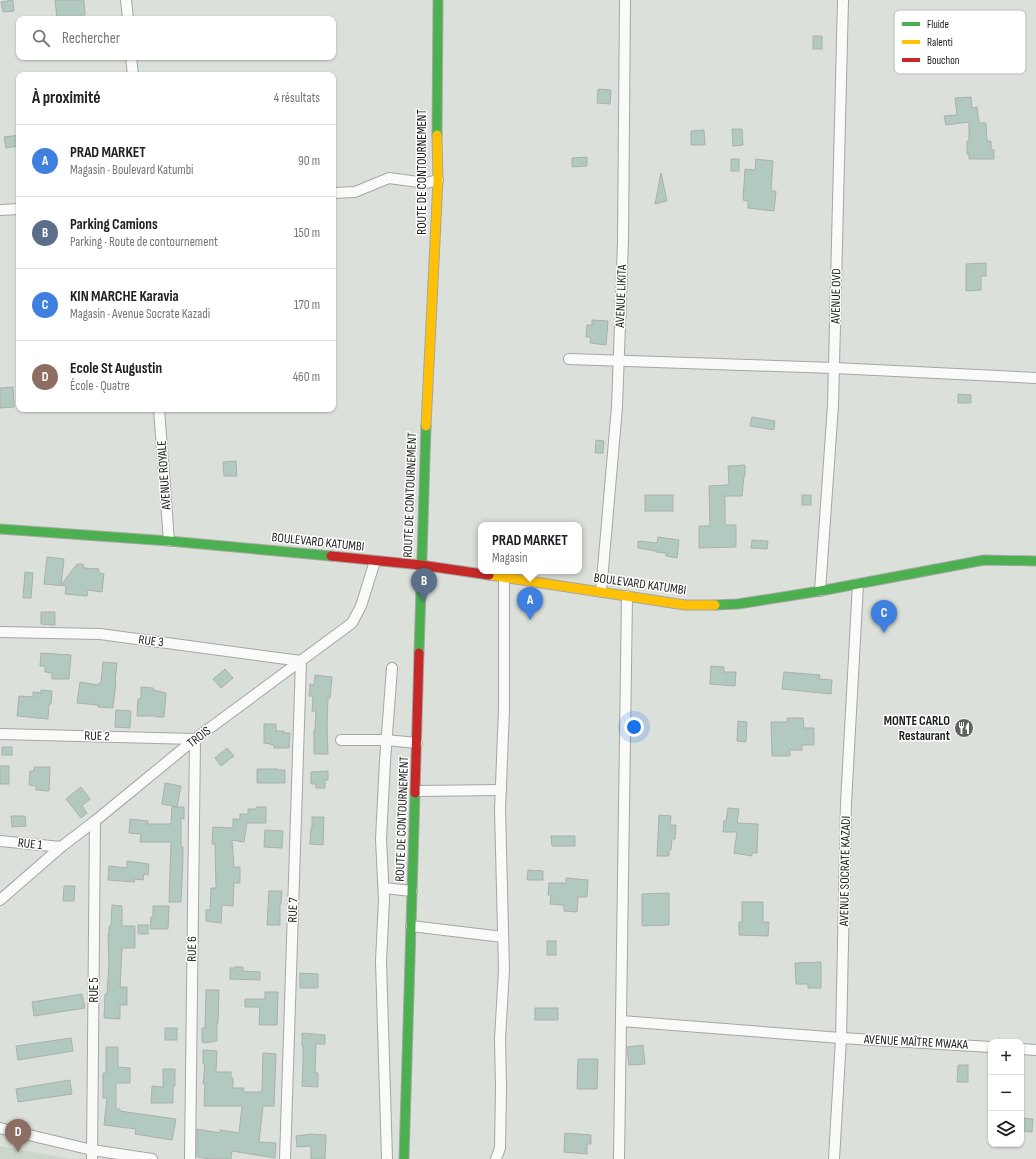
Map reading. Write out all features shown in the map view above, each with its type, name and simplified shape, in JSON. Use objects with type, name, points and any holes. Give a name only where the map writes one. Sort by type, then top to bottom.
[{"type":"street","points":[[126,0],[128,16]]},
{"type":"street","name":"ROUTE DE CONTOURNEMENT","points":[[404,1159],[416,790],[421,565],[438,180],[436,111],[438,0]]},
{"type":"street","name":"AVENUE LIKITA","points":[[601,592],[617,406],[619,361],[623,241],[626,0]]},
{"type":"street","name":"AVENUE OVD","points":[[820,591],[833,405],[843,0]]},
{"type":"street","points":[[131,60],[132,72]]},
{"type":"street","points":[[336,193],[355,192],[390,178],[426,183],[438,180]]},
{"type":"street","points":[[0,210],[16,209]]},
{"type":"street","points":[[568,359],[834,368],[1036,378]]},
{"type":"street","name":"AVENUE ROYALE","points":[[159,412],[169,541]]},
{"type":"street","name":"BOULEVARD KATUMBI","points":[[0,529],[169,541],[421,565],[478,574]]},
{"type":"street","name":"BOULEVARD KATUMBI","points":[[478,574],[685,605],[710,605],[738,604],[820,591],[984,560],[1036,561]]},
{"type":"street","name":"TROIS","points":[[0,900],[61,847],[195,739],[352,623],[361,606],[375,561]]},
{"type":"street","points":[[496,1159],[500,1148],[502,1087],[500,1039],[504,970],[500,809],[504,710],[504,578]]},
{"type":"street","name":"AVENUE SOCRATE KAZADI","points":[[834,1159],[841,1038],[846,803],[858,584]]},
{"type":"street","points":[[618,1159],[627,596]]},
{"type":"street","name":"RUE 3","points":[[0,632],[100,634],[301,661]]},
{"type":"street","name":"RUE 7","points":[[285,1159],[301,661]]},
{"type":"street","points":[[387,1159],[381,961],[384,888],[381,839],[386,740],[392,668]]},
{"type":"street","name":"RUE 2","points":[[0,734],[195,739]]},
{"type":"street","name":"RUE 6","points":[[190,1159],[195,739]]},
{"type":"street","points":[[341,740],[386,740],[417,743]]},
{"type":"street","points":[[416,790],[501,790]]},
{"type":"street","name":"RUE 5","points":[[92,1154],[95,821]]},
{"type":"street","name":"RUE 1","points":[[0,841],[61,847]]},
{"type":"street","points":[[384,888],[412,891]]},
{"type":"street","points":[[412,926],[503,937]]},
{"type":"street","name":"AVENUE MAÎTRE MWAKA","points":[[621,1021],[841,1038],[988,1047]]},
{"type":"street","points":[[1024,1049],[1036,1050]]},
{"type":"street","points":[[0,1128],[92,1154],[152,1159]]},
{"type":"shaded area","points":[[0,1146],[71,1159],[0,1159]]},
{"type":"building","points":[[13,0],[14,11],[3,12],[1,2]]},
{"type":"building","points":[[55,0],[84,0],[85,15],[57,16]]},
{"type":"building","points":[[813,36],[822,36],[822,49],[813,49]]},
{"type":"building","points":[[598,89],[611,90],[610,104],[597,103]]},
{"type":"building","points":[[971,97],[972,108],[977,107],[979,123],[986,123],[987,141],[991,141],[991,150],[994,150],[994,159],[969,159],[969,153],[967,154],[967,141],[969,141],[969,122],[946,125],[944,116],[957,115],[955,98]]},
{"type":"building","points":[[732,129],[742,129],[743,145],[733,146]]},
{"type":"building","points":[[704,130],[705,145],[691,145],[691,131]]},
{"type":"building","points":[[16,135],[16,146],[6,148],[4,137]]},
{"type":"building","points":[[587,157],[587,166],[572,167],[572,158]]},
{"type":"building","points":[[731,159],[739,159],[739,171],[731,171]]},
{"type":"building","points":[[756,159],[773,161],[771,191],[776,191],[774,211],[748,208],[748,201],[743,200],[745,169],[755,170]]},
{"type":"building","points":[[661,173],[667,201],[655,204]]},
{"type":"building","points":[[986,263],[986,276],[981,276],[981,290],[966,291],[966,264]]},
{"type":"building","points":[[592,320],[608,321],[606,345],[590,343],[591,337],[586,337],[587,325],[592,325]]},
{"type":"building","points":[[13,387],[14,407],[0,408],[0,388]]},
{"type":"building","points":[[958,394],[971,395],[971,403],[958,403]]},
{"type":"building","points":[[752,417],[775,421],[774,430],[750,426]]},
{"type":"building","points":[[596,440],[604,441],[603,453],[595,453]]},
{"type":"building","points":[[236,461],[237,476],[224,476],[223,462]]},
{"type":"building","points":[[745,465],[742,496],[725,496],[725,525],[736,525],[736,547],[699,548],[699,526],[710,526],[709,486],[728,485],[728,466]]},
{"type":"building","points":[[645,495],[673,495],[673,511],[645,511]]},
{"type":"building","points":[[802,495],[811,495],[811,505],[802,505]]},
{"type":"building","points":[[658,537],[679,540],[677,558],[666,556],[666,553],[638,548],[638,541],[657,543]]},
{"type":"building","points":[[752,540],[768,541],[767,549],[751,548]]},
{"type":"building","points":[[47,557],[64,559],[61,585],[77,564],[83,564],[84,568],[99,569],[99,573],[104,574],[102,592],[88,590],[87,596],[65,594],[66,586],[44,584]]},
{"type":"building","points":[[25,572],[33,573],[31,598],[23,598]]},
{"type":"building","points":[[41,612],[55,612],[55,625],[41,624]]},
{"type":"building","points":[[41,653],[71,655],[69,679],[52,679],[52,673],[45,672],[45,666],[40,666]]},
{"type":"building","points":[[103,662],[117,663],[113,708],[77,703],[80,682],[98,685],[101,683]]},
{"type":"building","points":[[711,666],[724,667],[724,672],[736,672],[735,686],[710,684]]},
{"type":"building","points":[[225,669],[233,678],[221,688],[213,679]]},
{"type":"building","points":[[784,672],[820,675],[819,679],[832,680],[831,694],[782,689]]},
{"type":"building","points":[[315,675],[332,677],[330,698],[328,698],[328,754],[314,754],[316,711],[312,711],[313,696],[309,696],[310,684],[314,685]]},
{"type":"building","points":[[141,687],[153,688],[153,690],[166,693],[164,717],[137,716],[138,699],[141,699]]},
{"type":"building","points":[[41,690],[52,691],[48,719],[17,716],[19,696],[33,697],[33,692],[41,693]]},
{"type":"building","points":[[116,710],[131,711],[130,728],[115,727]]},
{"type":"building","points":[[787,718],[803,718],[804,728],[814,728],[814,745],[802,745],[802,750],[790,750],[790,756],[772,756],[771,722],[787,722]]},
{"type":"building","points":[[738,721],[747,722],[746,742],[737,741]]},
{"type":"building","points":[[264,724],[276,724],[276,731],[290,733],[289,748],[274,748],[274,745],[264,743]]},
{"type":"building","points":[[2,747],[12,747],[12,755],[2,755]]},
{"type":"building","points":[[227,748],[234,756],[221,766],[215,758]]},
{"type":"building","points":[[0,766],[9,766],[9,784],[0,784]]},
{"type":"building","points":[[34,767],[50,767],[49,791],[36,790],[36,786],[29,785],[30,771],[34,771]]},
{"type":"building","points":[[257,769],[285,770],[285,783],[257,783]]},
{"type":"building","points":[[328,771],[328,780],[325,780],[325,788],[316,788],[316,784],[311,784],[311,772]]},
{"type":"building","points":[[165,783],[181,786],[177,807],[162,804]]},
{"type":"building","points":[[81,787],[90,799],[82,806],[87,813],[81,818],[66,799]]},
{"type":"building","points":[[172,807],[184,807],[184,819],[181,818],[181,847],[183,847],[183,859],[181,902],[169,902],[171,842],[140,842],[141,834],[129,833],[130,819],[148,821],[148,824],[171,824]]},
{"type":"building","points":[[256,807],[266,807],[266,823],[247,823],[244,842],[232,840],[234,867],[240,867],[240,883],[234,883],[233,906],[222,905],[221,923],[206,921],[206,910],[210,910],[211,888],[216,888],[215,844],[212,844],[213,827],[233,828],[233,819],[240,819],[240,814],[248,814],[248,809],[256,809]]},
{"type":"building","points":[[728,808],[739,809],[737,823],[758,824],[757,853],[752,853],[752,856],[734,853],[737,832],[723,832],[724,821],[726,821]]},
{"type":"building","points":[[659,815],[671,816],[670,825],[676,825],[675,839],[672,839],[669,856],[657,856]]},
{"type":"building","points":[[11,816],[25,816],[26,826],[12,827]]},
{"type":"building","points":[[312,817],[324,817],[323,845],[310,844]]},
{"type":"building","points":[[265,830],[283,831],[282,848],[264,847]]},
{"type":"building","points":[[551,836],[575,836],[575,846],[552,846]]},
{"type":"building","points":[[127,861],[149,864],[148,875],[144,874],[143,880],[135,879],[134,882],[108,880],[109,866],[127,868]]},
{"type":"building","points":[[528,870],[543,871],[543,880],[527,880]]},
{"type":"building","points":[[566,878],[588,880],[587,897],[578,897],[577,912],[564,911],[564,905],[550,904],[551,895],[548,895],[549,883],[566,883]]},
{"type":"building","points":[[64,886],[75,886],[74,901],[63,901]]},
{"type":"building","points":[[269,891],[282,891],[280,904],[280,925],[267,925]]},
{"type":"building","points":[[669,893],[669,925],[642,926],[642,894]]},
{"type":"building","points":[[742,902],[763,902],[763,922],[769,922],[768,936],[739,935],[739,922],[742,922]]},
{"type":"building","points":[[112,905],[122,906],[122,926],[135,926],[135,948],[122,948],[120,987],[127,987],[127,1005],[120,1005],[120,1019],[104,1018],[109,963],[108,934],[109,926],[111,926]]},
{"type":"building","points":[[153,906],[169,906],[168,929],[150,929],[151,917],[153,917]]},
{"type":"building","points":[[138,925],[148,925],[148,934],[138,934]]},
{"type":"building","points":[[547,941],[556,941],[556,955],[547,955]]},
{"type":"building","points":[[821,962],[821,988],[808,988],[808,984],[796,984],[795,963]]},
{"type":"building","points":[[243,967],[243,971],[260,972],[260,980],[230,979],[230,968]]},
{"type":"building","points":[[300,973],[318,974],[318,988],[300,988]]},
{"type":"building","points":[[206,990],[219,990],[218,1023],[217,1041],[204,1043],[202,1042],[202,1028],[205,1028]]},
{"type":"building","points":[[265,992],[278,992],[277,1025],[259,1025],[260,1007],[245,1007],[245,999],[265,999]]},
{"type":"building","points":[[82,994],[85,1008],[34,1016],[32,1002]]},
{"type":"building","points":[[535,1008],[558,1008],[558,1020],[535,1020]]},
{"type":"building","points":[[165,1028],[177,1028],[177,1040],[165,1040]]},
{"type":"building","points":[[302,1033],[325,1035],[325,1044],[316,1044],[315,1073],[318,1073],[318,1087],[302,1086]]},
{"type":"building","points":[[71,1038],[73,1051],[18,1060],[16,1046]]},
{"type":"building","points":[[643,1045],[645,1064],[629,1065],[627,1047]]},
{"type":"building","points":[[106,1047],[118,1047],[118,1067],[130,1068],[130,1083],[116,1083],[116,1109],[120,1109],[120,1111],[176,1119],[172,1140],[135,1134],[136,1129],[104,1125],[107,1098],[103,1098],[103,1073],[106,1073]]},
{"type":"building","points":[[203,1050],[217,1051],[216,1072],[231,1072],[231,1078],[233,1078],[233,1088],[244,1088],[243,1092],[262,1091],[263,1053],[276,1054],[274,1106],[263,1106],[259,1142],[276,1143],[275,1158],[232,1151],[231,1159],[197,1157],[197,1129],[220,1133],[220,1130],[239,1133],[242,1106],[204,1106],[205,1084],[203,1084],[205,1064],[203,1064]]},
{"type":"building","points":[[578,1059],[598,1059],[597,1089],[577,1089]]},
{"type":"building","points":[[958,1065],[968,1065],[968,1082],[957,1082]]},
{"type":"building","points":[[163,1069],[175,1069],[173,1103],[151,1103],[152,1086],[163,1087]]},
{"type":"building","points":[[70,1080],[72,1094],[18,1102],[16,1089]]},
{"type":"building","points":[[1024,1118],[1033,1119],[1032,1132],[1024,1131]]},
{"type":"building","points":[[565,1133],[591,1135],[591,1144],[587,1144],[587,1154],[564,1152]]},
{"type":"building","points":[[311,1134],[326,1135],[325,1159],[311,1159],[311,1146],[297,1147],[296,1136]]},
{"type":"traffic: fast","points":[[437,135],[438,0]]},
{"type":"traffic: fast","points":[[419,653],[426,426]]},
{"type":"traffic: fast","points":[[0,529],[169,541],[331,556]]},
{"type":"traffic: fast","points":[[715,605],[738,604],[820,591],[984,560],[1036,561]]},
{"type":"traffic: fast","points":[[404,1159],[415,793]]},
{"type":"traffic: slow","points":[[426,426],[438,180],[437,135]]},
{"type":"traffic: slow","points":[[489,575],[685,605],[715,605]]},
{"type":"traffic: jam","points":[[331,556],[421,565],[478,573]]},
{"type":"traffic: jam","points":[[482,574],[489,575]]},
{"type":"traffic: jam","points":[[415,793],[419,653]]},
{"type":"place","name":"Parking Camions","points":[[424,601]]},
{"type":"place","name":"PRAD MARKET","points":[[530,620]]},
{"type":"place","name":"KIN MARCHE Karavia","points":[[884,633]]},
{"type":"place","name":"MONTE CARLO Restaurant","points":[[964,728]]},
{"type":"place","name":"Ecole St Augustin","points":[[18,1152]]}]
